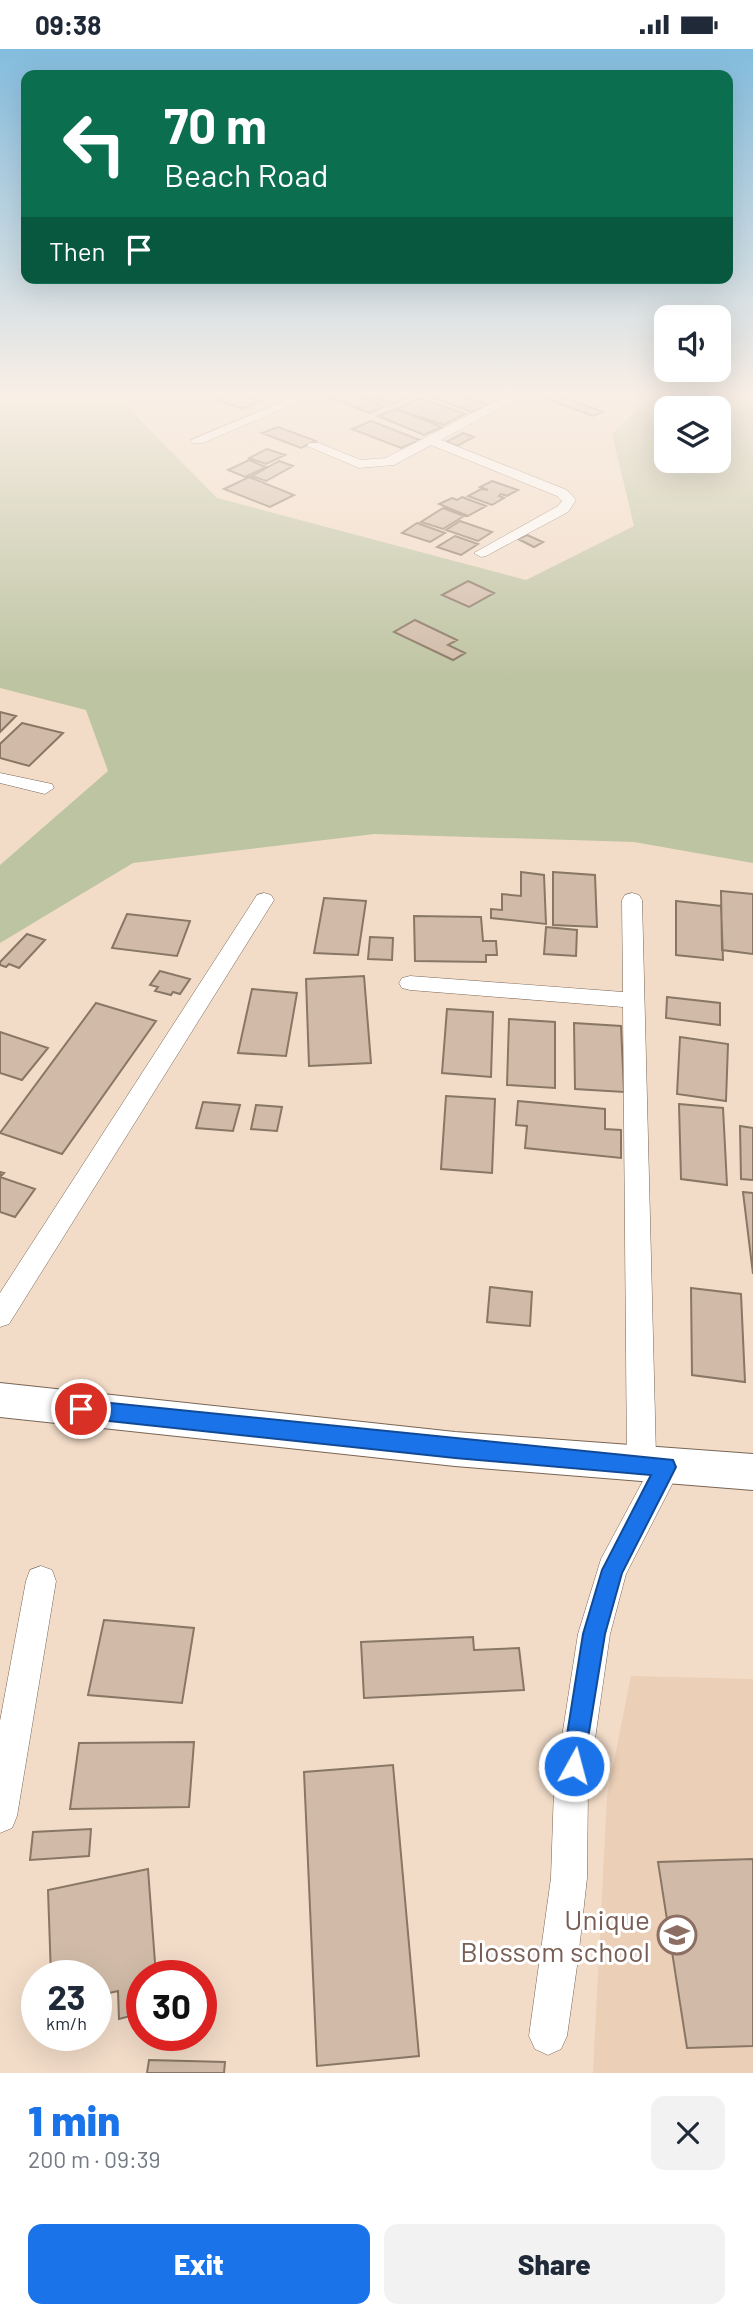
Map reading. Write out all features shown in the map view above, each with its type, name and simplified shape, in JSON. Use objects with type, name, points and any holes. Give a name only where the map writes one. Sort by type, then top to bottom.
[{"type":"main road","points":[[0,1400],[455,1449],[753,1472]]},
{"type":"street","points":[[481,553],[562,509],[569,500],[553,489]]},
{"type":"street","points":[[0,778],[45,788]]},
{"type":"street","points":[[0,1316],[264,900]]},
{"type":"street","points":[[548,2036],[569,1878],[571,1788],[594,1634],[612,1570],[654,1466],[632,900]]},
{"type":"street","points":[[411,983],[634,1000]]},
{"type":"street","points":[[0,1816],[41,1581]]},
{"type":"shaded area","name":"Unique Blossom school","points":[[631,1676],[753,1679],[753,2073],[593,2073],[607,1796]]},
{"type":"green space","points":[[0,489],[209,489],[217,498],[526,580],[634,526],[625,489],[753,489],[753,863],[634,842],[374,834],[133,863],[0,943],[0,865],[108,771],[86,710],[0,688]]},
{"type":"building","points":[[225,489],[280,489],[294,495],[270,507]]},
{"type":"building","points":[[480,489],[518,490],[507,496],[501,494],[499,496],[504,498],[492,505],[468,496]]},
{"type":"building","points":[[462,497],[486,506],[468,516],[439,504]]},
{"type":"building","points":[[443,508],[464,516],[443,529],[421,522]]},
{"type":"building","points":[[460,521],[492,532],[478,541],[446,530]]},
{"type":"building","points":[[417,523],[445,533],[430,542],[402,533]]},
{"type":"building","points":[[527,535],[543,542],[534,547],[518,539]]},
{"type":"building","points":[[455,536],[478,544],[461,555],[437,547]]},
{"type":"building","points":[[468,581],[494,593],[469,607],[442,595]]},
{"type":"building","points":[[415,620],[457,640],[448,645],[465,653],[453,660],[394,632]]},
{"type":"building","points":[[0,712],[16,716],[0,732]]},
{"type":"building","points":[[22,723],[63,733],[29,766],[0,758],[0,744]]},
{"type":"building","points":[[521,872],[544,875],[546,924],[491,918],[491,909],[502,910],[502,894],[521,896]]},
{"type":"building","points":[[553,872],[595,875],[597,927],[553,925]]},
{"type":"building","points":[[721,891],[753,894],[753,954],[722,950]]},
{"type":"building","points":[[324,898],[366,901],[358,955],[314,953]]},
{"type":"building","points":[[676,901],[721,906],[723,960],[676,955]]},
{"type":"building","points":[[127,914],[190,921],[177,956],[112,948]]},
{"type":"building","points":[[414,916],[481,917],[483,941],[496,941],[497,955],[486,955],[486,962],[415,961]]},
{"type":"building","points":[[546,927],[577,930],[576,956],[544,954]]},
{"type":"building","points":[[27,934],[45,940],[19,968],[9,964],[6,967],[0,965],[0,962]]},
{"type":"building","points":[[370,937],[393,938],[392,960],[368,959]]},
{"type":"building","points":[[160,971],[190,979],[180,994],[155,991],[158,987],[150,985]]},
{"type":"building","points":[[364,976],[371,1063],[309,1066],[306,979]]},
{"type":"building","points":[[252,989],[297,993],[286,1056],[238,1053]]},
{"type":"building","points":[[667,997],[720,1003],[720,1025],[666,1018]]},
{"type":"building","points":[[96,1003],[156,1021],[62,1154],[0,1133]]},
{"type":"building","points":[[447,1009],[493,1012],[491,1077],[442,1073]]},
{"type":"building","points":[[509,1019],[555,1022],[555,1088],[507,1085]]},
{"type":"building","points":[[574,1023],[621,1026],[624,1092],[575,1089]]},
{"type":"building","points":[[0,1032],[48,1048],[22,1080],[0,1073]]},
{"type":"building","points":[[680,1037],[728,1044],[726,1101],[677,1094]]},
{"type":"building","points":[[446,1096],[495,1099],[492,1173],[441,1169]]},
{"type":"building","points":[[518,1101],[605,1109],[605,1129],[621,1130],[621,1158],[525,1148],[527,1126],[516,1125]]},
{"type":"building","points":[[203,1102],[240,1105],[233,1131],[196,1128]]},
{"type":"building","points":[[679,1104],[723,1108],[727,1185],[681,1179]]},
{"type":"building","points":[[256,1105],[282,1107],[277,1131],[251,1129]]},
{"type":"building","points":[[740,1126],[753,1128],[753,1180],[741,1179]]},
{"type":"building","points":[[0,1177],[35,1189],[15,1217],[0,1212]]},
{"type":"building","points":[[743,1192],[753,1193],[753,1274]]},
{"type":"building","points":[[490,1287],[532,1292],[530,1326],[487,1322]]},
{"type":"building","points":[[691,1288],[741,1294],[745,1382],[692,1375]]},
{"type":"building","points":[[104,1620],[194,1628],[182,1703],[88,1695]]},
{"type":"building","points":[[473,1637],[474,1650],[519,1648],[524,1690],[364,1698],[361,1642]]},
{"type":"building","points":[[194,1742],[189,1807],[70,1809],[79,1743]]},
{"type":"building","points":[[393,1765],[419,2056],[317,2066],[304,1772]]},
{"type":"building","points":[[91,1829],[89,1856],[30,1860],[33,1832]]},
{"type":"building","points":[[753,1859],[753,2046],[687,2048],[658,1862]]},
{"type":"building","points":[[148,1869],[155,1960],[126,1960],[126,2017],[119,2019],[118,1991],[112,1992],[112,1960],[50,1960],[48,1890]]},
{"type":"building","points":[[149,2060],[225,2062],[224,2073],[147,2073]]},
{"type":"place","name":"Unique Blossom school","points":[[677,1935]]},
{"type":"route","points":[[81,1409],[455,1449],[666,1467],[612,1570],[594,1634],[574,1766]]}]
